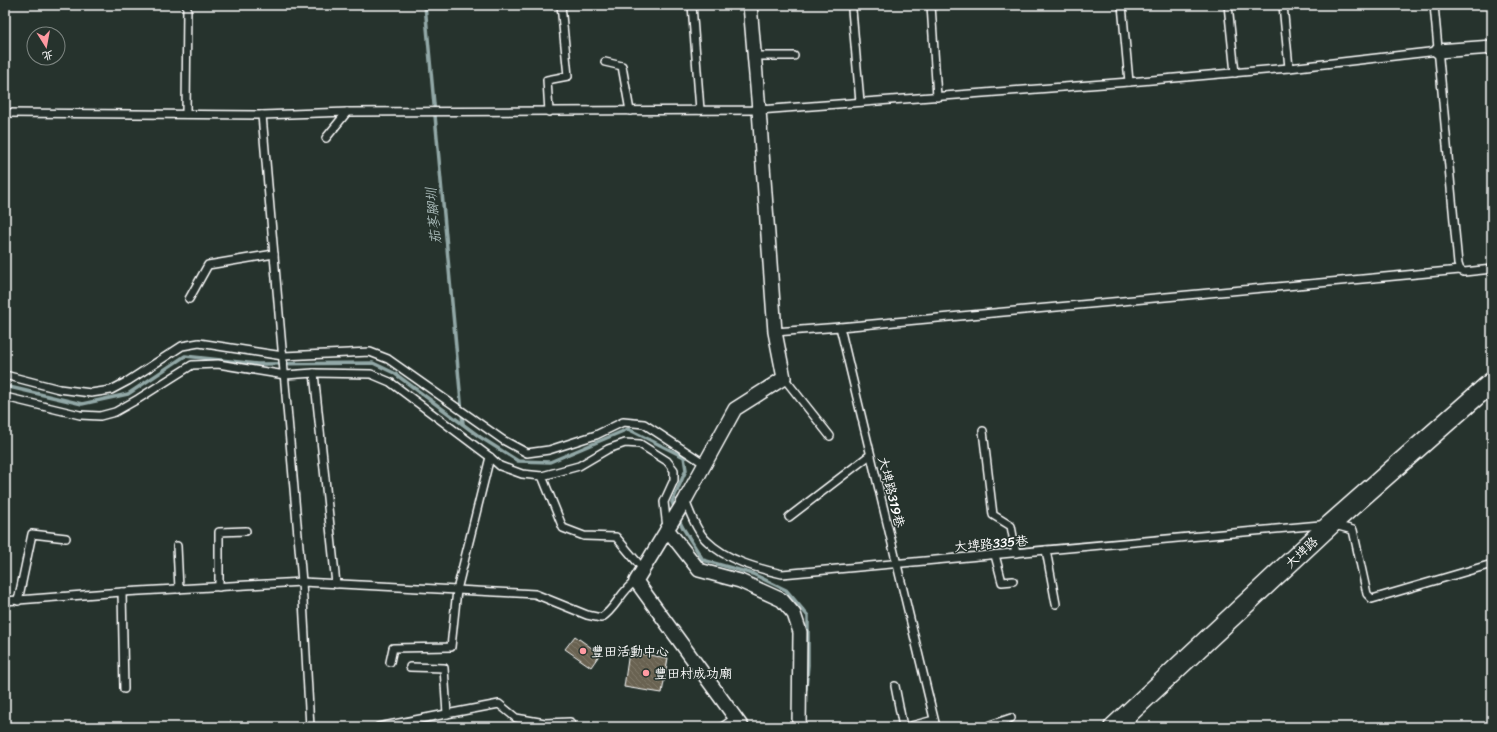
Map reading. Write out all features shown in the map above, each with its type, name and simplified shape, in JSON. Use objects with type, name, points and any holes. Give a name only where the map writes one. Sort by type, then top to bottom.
[{"type":"main road","name":"大埤路","points":[[1114,727],[1331,524],[1492,382]]},
{"type":"street","points":[[739,723],[636,581],[685,500],[735,409],[784,378],[775,332],[750,5]]},
{"type":"street","points":[[1438,51],[1492,47]]},
{"type":"street","points":[[667,529],[699,570],[740,581],[782,600],[794,614],[800,632],[798,727]]},
{"type":"lane","points":[[186,114],[187,5]]},
{"type":"lane","points":[[549,112],[548,80],[568,76],[561,5]]},
{"type":"lane","points":[[692,5],[700,110]]},
{"type":"lane","points":[[931,5],[938,97]]},
{"type":"lane","points":[[1122,5],[1129,82]]},
{"type":"lane","points":[[1228,5],[1235,73]]},
{"type":"lane","points":[[1283,5],[1289,68]]},
{"type":"lane","points":[[1434,5],[1458,264],[1460,270]]},
{"type":"lane","points":[[852,10],[860,102]]},
{"type":"lane","points":[[5,113],[262,115],[347,112],[759,110],[1235,73],[1438,51]]},
{"type":"lane","points":[[755,56],[794,56]]},
{"type":"lane","points":[[605,62],[622,66],[630,111]]},
{"type":"lane","points":[[326,138],[347,112]]},
{"type":"lane","points":[[262,115],[302,582],[310,727]]},
{"type":"lane","points":[[189,299],[208,265],[274,254]]},
{"type":"lane","points":[[775,332],[1460,270],[1464,272],[1492,269]]},
{"type":"lane","name":"大埤路319巷","points":[[840,327],[935,723]]},
{"type":"lane","points":[[5,375],[59,389],[91,393],[111,390],[128,381],[182,346],[199,343],[283,356],[370,352],[388,359],[503,440],[527,453],[549,450],[596,435],[623,422],[644,424],[705,464]]},
{"type":"lane","points":[[5,397],[80,415],[100,416],[115,412],[192,365],[218,364],[284,375],[314,373],[371,374],[390,382],[500,466],[522,474],[542,476],[579,466],[608,449],[625,443],[640,444],[667,461],[674,470],[674,480],[664,502],[667,529]]},
{"type":"lane","points":[[314,373],[336,584]]},
{"type":"lane","points":[[784,378],[830,436]]},
{"type":"lane","points":[[983,431],[993,515],[1011,526],[1016,553]]},
{"type":"lane","points":[[789,517],[870,455]]},
{"type":"lane","points":[[390,662],[392,648],[451,647],[458,590],[490,457]]},
{"type":"lane","points":[[542,476],[564,528],[584,536],[616,537],[643,569]]},
{"type":"lane","name":"大埤路335巷","points":[[685,500],[690,513],[706,540],[728,556],[759,569],[782,574],[1331,524]]},
{"type":"lane","points":[[1331,524],[1353,530],[1368,594],[1372,599],[1492,564]]},
{"type":"lane","points":[[219,587],[219,532],[246,531]]},
{"type":"lane","points":[[18,601],[32,534],[66,538]]},
{"type":"lane","points":[[177,546],[179,589]]},
{"type":"lane","points":[[1046,550],[1056,604]]},
{"type":"lane","points":[[995,555],[1002,582],[1013,581]]},
{"type":"lane","points":[[5,601],[122,592],[302,582],[536,594],[587,616],[601,618],[608,614],[629,585],[636,581]]},
{"type":"lane","points":[[122,592],[124,689]]},
{"type":"lane","points":[[410,667],[444,668],[448,714]]},
{"type":"lane","points":[[895,686],[903,727]]},
{"type":"lane","points":[[378,727],[398,725],[499,704],[516,718],[545,723],[570,722],[573,727]]},
{"type":"lane","points":[[991,727],[990,725],[1011,718]]},
{"type":"lane","points":[[722,727],[739,723]]},
{"type":"lane","points":[[907,727],[935,723]]},
{"type":"building","name":"豐田活動中心","points":[[575,636],[600,654],[591,667],[565,649]]},
{"type":"building","name":"豐田村成功廟","points":[[629,652],[668,658],[662,693],[624,687]]},
{"type":"waterway","name":"茄苳腳圳","points":[[425,5],[463,424]]},
{"type":"waterway","points":[[5,386],[82,404],[128,394],[185,356],[257,364],[373,363],[394,373],[480,437],[518,461],[550,462],[628,429],[684,457],[686,470],[672,502],[675,510]]},
{"type":"waterway","points":[[678,518],[703,560],[753,574],[786,590],[808,616],[808,665],[806,689]]},
{"type":"place","name":"豐田活動中心","points":[[583,651]]},
{"type":"place","name":"豐田村成功廟","points":[[646,673]]}]
